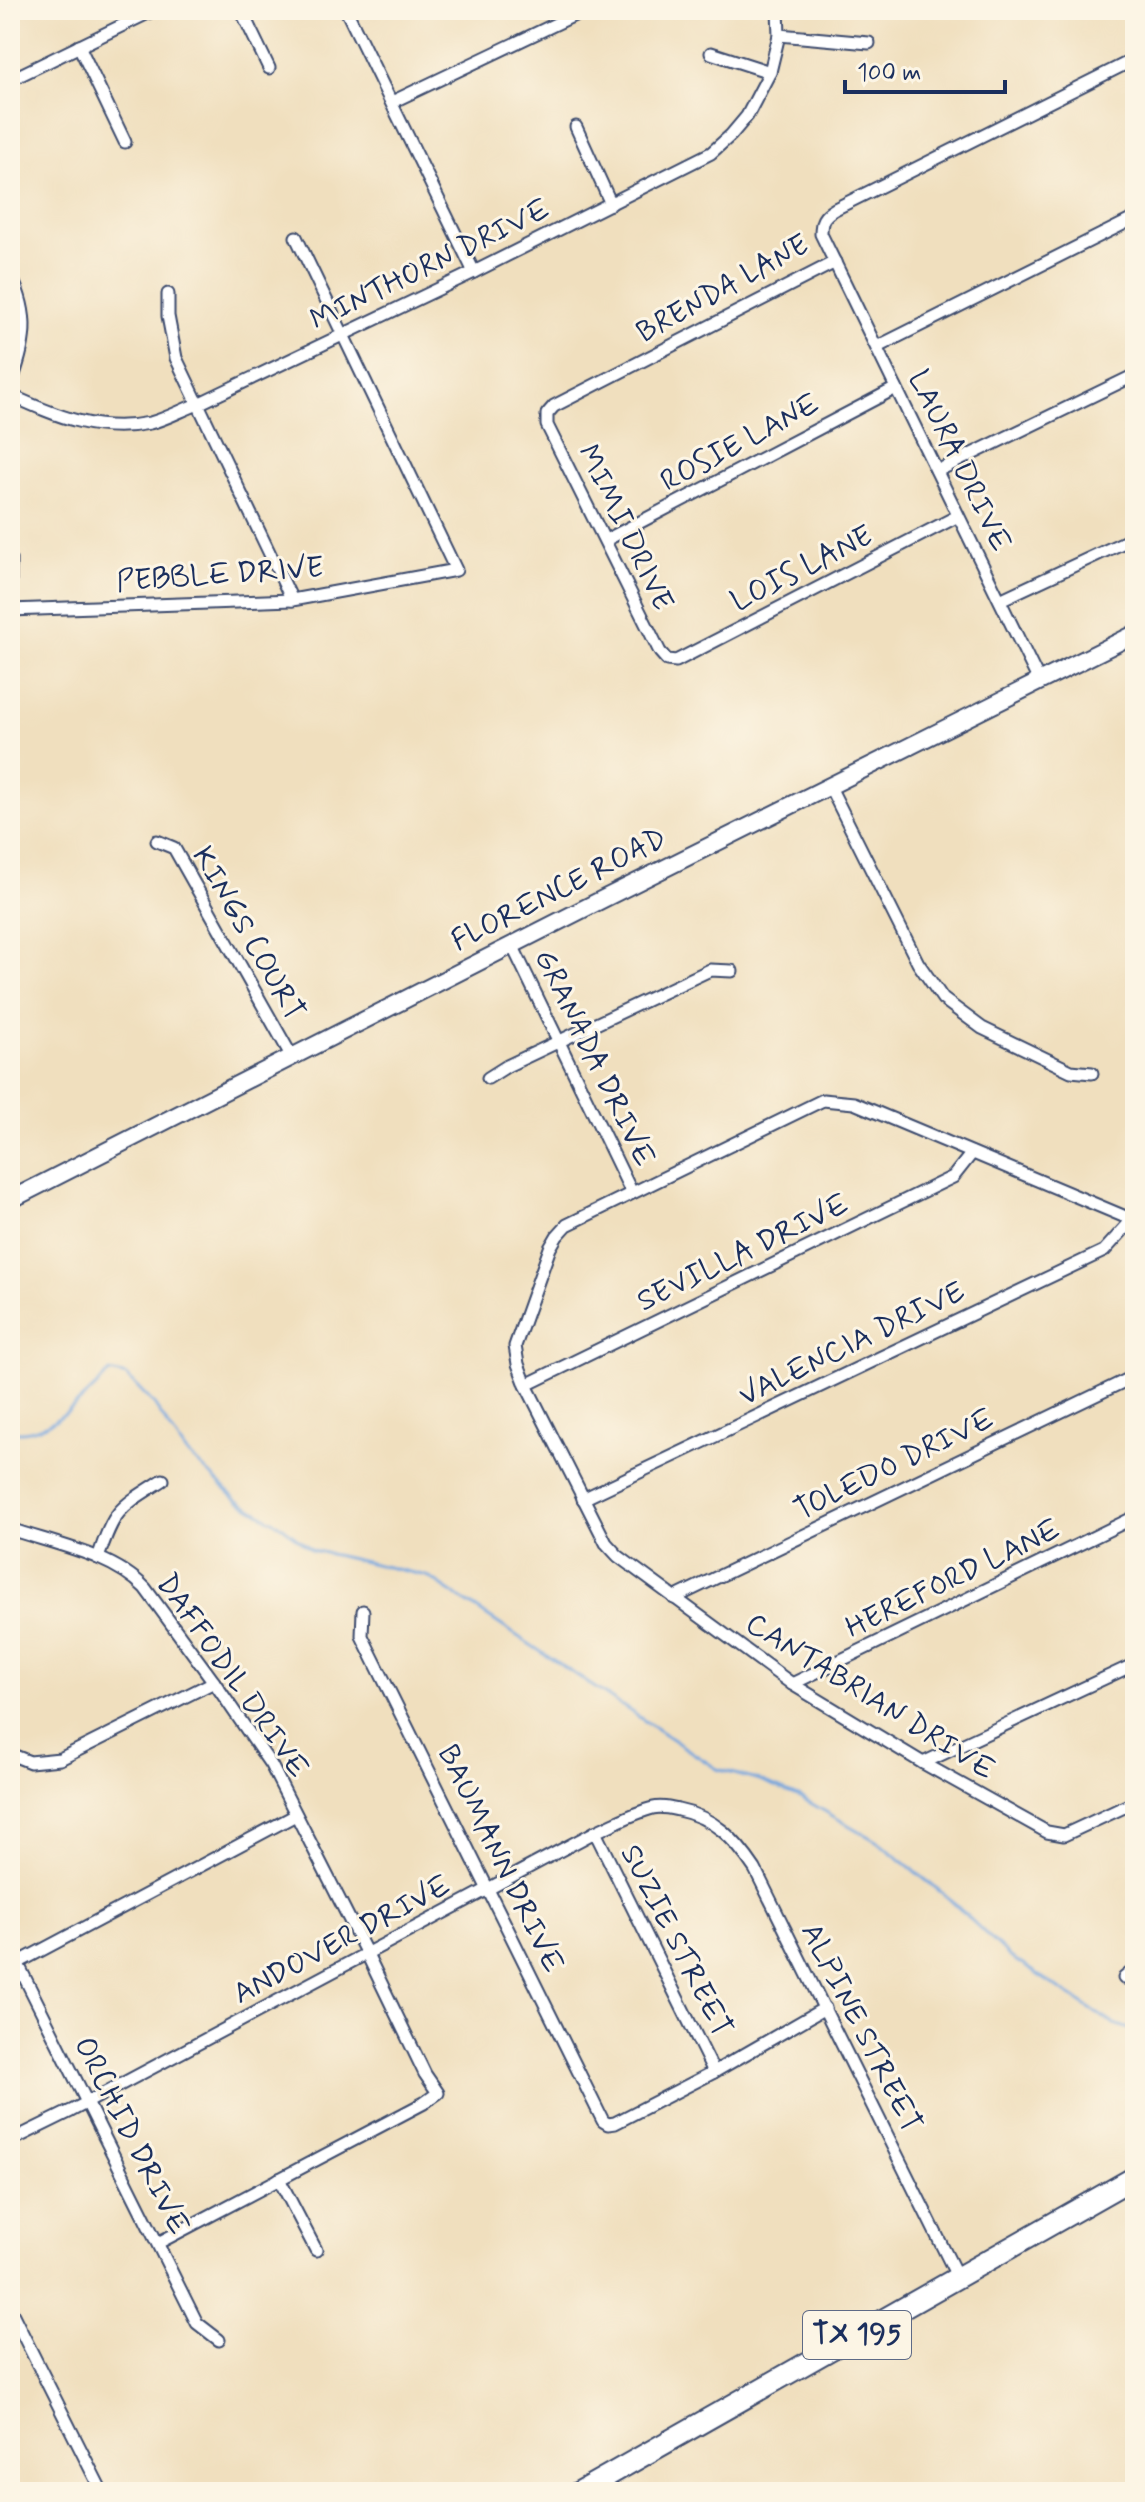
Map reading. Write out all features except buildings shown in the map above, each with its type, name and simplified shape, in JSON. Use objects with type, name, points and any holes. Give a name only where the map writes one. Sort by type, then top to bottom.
[{"type":"highway","name":"TX 195","points":[[579,2492],[1135,2177]]},
{"type":"street","points":[[10,80],[154,10]]},
{"type":"street","points":[[241,10],[269,68]]},
{"type":"street","points":[[346,10],[474,272]]},
{"type":"street","points":[[392,102],[585,10]]},
{"type":"street","name":"MINTHORN DRIVE","points":[[10,395],[81,423],[109,426],[153,422],[198,404],[611,204],[711,153],[731,135],[747,116],[770,72],[779,35],[778,10]]},
{"type":"street","points":[[779,35],[869,43]]},
{"type":"street","points":[[79,46],[125,142]]},
{"type":"street","points":[[711,53],[770,72]]},
{"type":"street","name":"BRENDA LANE","points":[[547,414],[554,406],[835,262],[821,234],[827,214],[1135,59]]},
{"type":"street","points":[[576,127],[611,204]]},
{"type":"street","points":[[877,347],[1135,218]]},
{"type":"street","points":[[296,237],[342,334]]},
{"type":"street","name":"LAURA DRIVE","points":[[835,262],[1039,681]]},
{"type":"street","points":[[10,274],[20,294],[25,336],[10,387]]},
{"type":"street","points":[[168,294],[168,316],[176,358],[292,600]]},
{"type":"street","name":"PEBBLE DRIVE","points":[[10,610],[292,600],[456,570],[342,334]]},
{"type":"street","points":[[937,471],[1135,375]]},
{"type":"street","name":"ROSIE LANE","points":[[606,540],[896,388]]},
{"type":"street","name":"MIMI DRIVE","points":[[547,414],[547,425],[660,652],[667,660]]},
{"type":"street","name":"LOIS LANE","points":[[667,660],[676,661],[958,516]]},
{"type":"street","points":[[1000,600],[1135,537]]},
{"type":"street","points":[[10,559],[10,591]]},
{"type":"street","name":"FLORENCE ROAD","points":[[10,1200],[829,785],[1135,634]]},
{"type":"street","points":[[829,785],[918,963],[943,999],[982,1028],[1071,1071],[1092,1073]]},
{"type":"street","name":"KINGS COURT","points":[[157,841],[174,848],[292,1057]]},
{"type":"street","name":"GRANADA DRIVE","points":[[512,945],[632,1193]]},
{"type":"street","points":[[488,1078],[507,1066],[710,970],[732,971]]},
{"type":"street","name":"CANTABRIAN DRIVE","points":[[1134,1221],[854,1103],[823,1100],[567,1225],[557,1236],[515,1346],[526,1385],[606,1543],[618,1556],[674,1598],[792,1684],[923,1763],[1047,1832],[1064,1835],[1135,1802]]},
{"type":"street","name":"SEVILLA DRIVE","points":[[526,1385],[953,1177],[972,1153]]},
{"type":"street","name":"VALENCIA DRIVE","points":[[583,1499],[1104,1251],[1134,1221]]},
{"type":"street","name":"TOLEDO DRIVE","points":[[674,1598],[1135,1376]]},
{"type":"street","points":[[98,1558],[110,1523],[118,1512],[163,1480]]},
{"type":"street","name":"HEREFORD LANE","points":[[792,1684],[1135,1517]]},
{"type":"street","name":"DAFFODIL DRIVE","points":[[10,1529],[98,1558],[125,1570],[145,1588],[271,1765],[425,2074],[438,2093],[279,2179]]},
{"type":"street","name":"BAUMANN DRIVE","points":[[363,1611],[362,1636],[603,2121],[615,2123],[714,2072]]},
{"type":"street","points":[[923,1763],[1135,1664]]},
{"type":"street","points":[[10,1754],[30,1762],[60,1759],[214,1682]]},
{"type":"street","name":"ANDOVER DRIVE","points":[[10,2141],[635,1813],[660,1807],[701,1817]]},
{"type":"street","points":[[14,1965],[296,1815]]},
{"type":"street","name":"ALPINE STREET","points":[[701,1817],[721,1828],[748,1859],[958,2278]]},
{"type":"street","name":"SUZIE STREET","points":[[595,1832],[714,2072]]},
{"type":"street","name":"ORCHID DRIVE","points":[[10,1948],[14,1965],[87,2102],[197,2323],[219,2340]]},
{"type":"street","points":[[1124,1978],[1135,1969]]},
{"type":"street","points":[[714,2072],[825,2008]]},
{"type":"street","points":[[158,2243],[279,2179],[316,2250]]},
{"type":"street","points":[[10,2309],[102,2492]]},
{"type":"waterway","points":[[10,1431],[38,1429],[65,1414],[110,1372],[127,1376],[153,1403],[186,1452],[237,1500],[283,1527],[312,1550],[427,1576],[717,1769],[800,1797],[878,1842],[946,1896],[1009,1956],[1112,2023],[1135,2031]]}]
